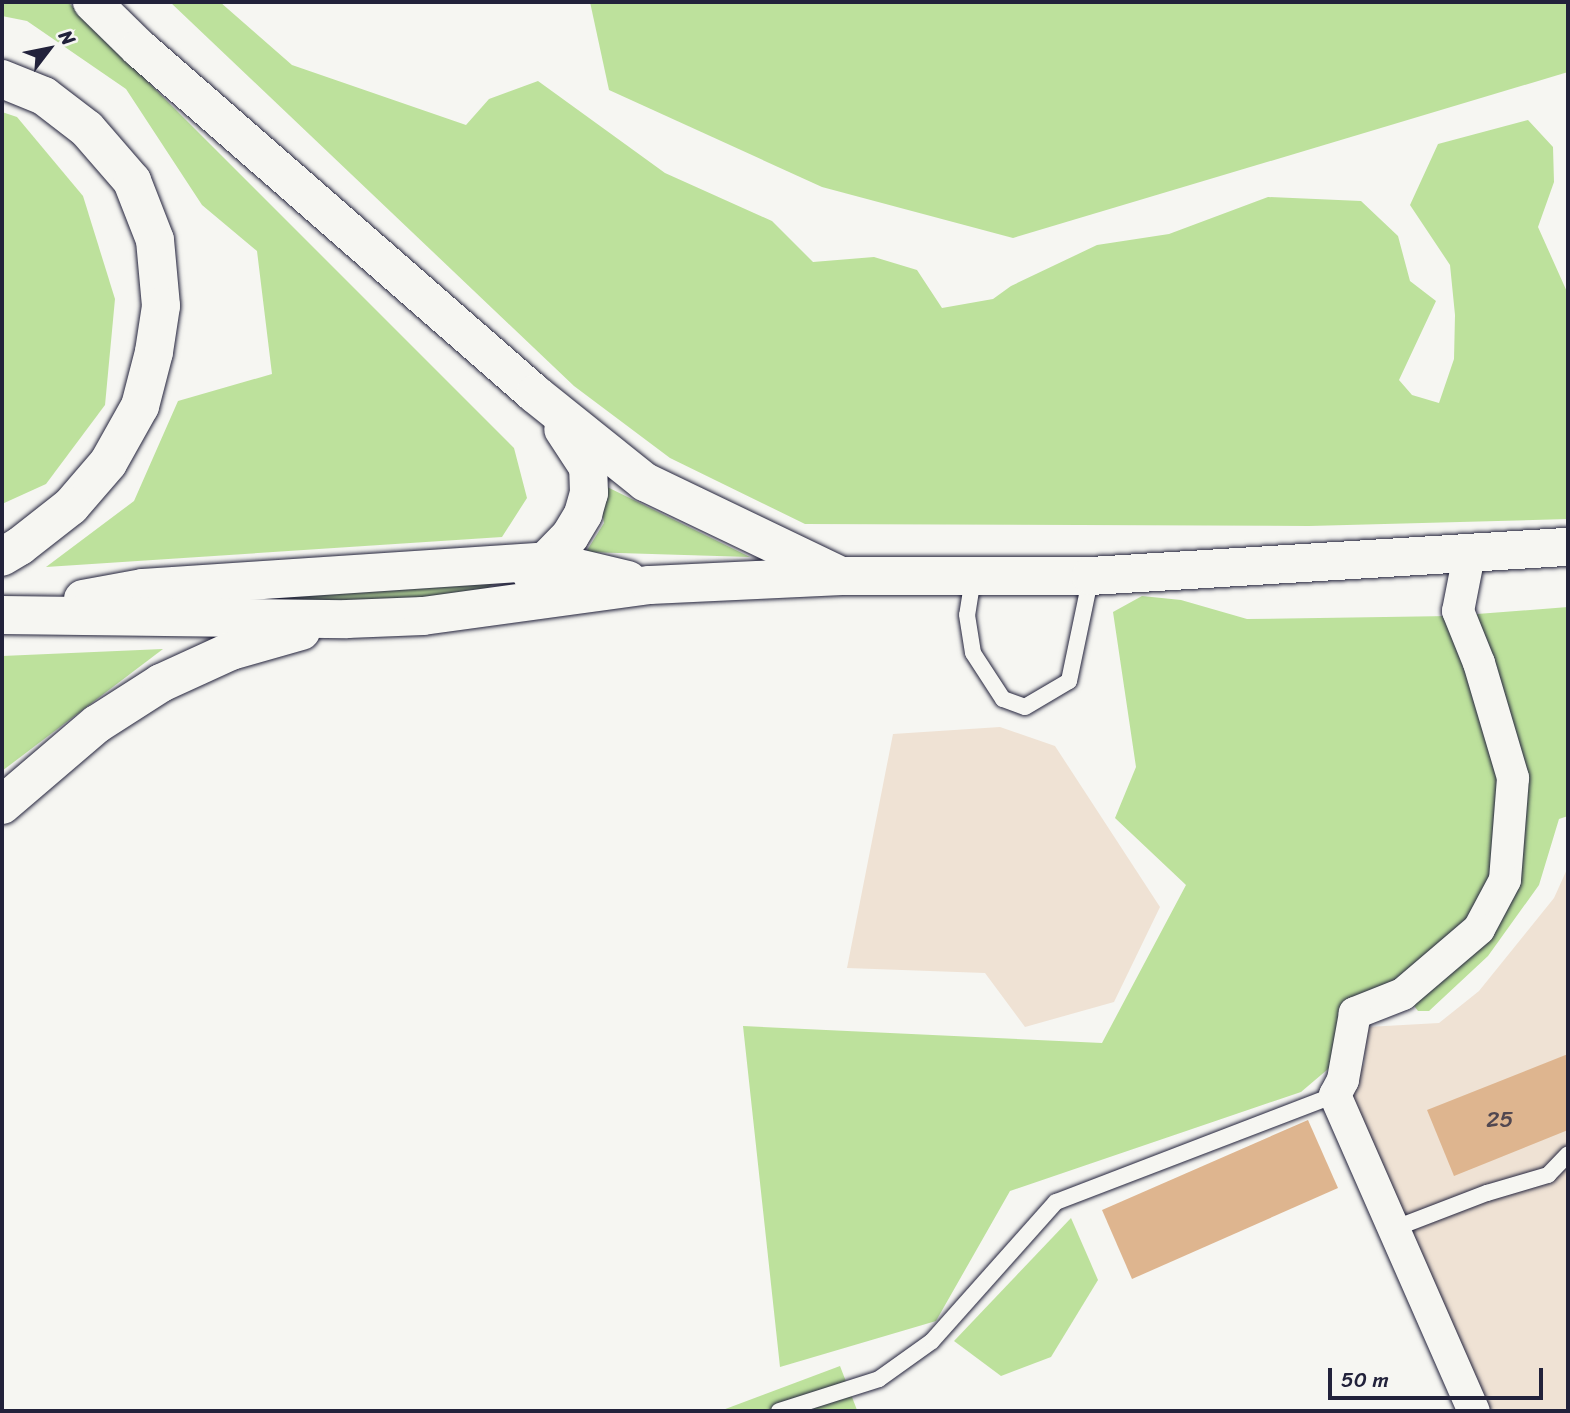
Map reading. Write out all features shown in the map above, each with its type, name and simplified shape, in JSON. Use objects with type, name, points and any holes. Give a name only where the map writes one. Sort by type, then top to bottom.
[{"type":"main road","points":[[92,2],[139,48],[535,394],[645,482],[842,576]]},
{"type":"main road","points":[[2,79],[44,96],[87,129],[132,181],[155,240],[161,306],[154,352],[140,406],[108,463],[71,506],[2,557]]},
{"type":"main road","points":[[468,611],[512,592],[548,561],[583,514],[589,493],[588,467],[572,440],[535,394]]},
{"type":"main road","points":[[2,614],[347,619],[468,611],[650,585],[842,576],[1091,576],[1470,550],[1568,547]]},
{"type":"main road","points":[[2,614],[143,588],[548,561],[650,585]]},
{"type":"main road","points":[[2,806],[97,724],[161,683],[232,651],[347,619]]},
{"type":"street","points":[[1470,550],[1458,611],[1479,663],[1513,778],[1505,880],[1479,929],[1403,994],[1354,1013],[1343,1080],[1335,1095],[1474,1411]]},
{"type":"lane","points":[[973,578],[967,615],[973,653],[1003,699],[1025,707],[1069,681],[1091,576]]},
{"type":"lane","points":[[779,1411],[879,1380],[932,1341],[1056,1202],[1335,1095]]},
{"type":"lane","points":[[1393,1229],[1487,1193],[1548,1175],[1568,1154]]},
{"type":"shaded area","points":[[1000,727],[1055,746],[1160,907],[1114,1002],[1025,1027],[985,973],[847,968],[893,734]]},
{"type":"shaded area","points":[[1568,867],[1568,1411],[1459,1411],[1329,1107],[1364,1064],[1367,1027],[1439,1023],[1479,991],[1554,898]]},
{"type":"green space","points":[[2,2],[68,2],[514,448],[527,498],[502,537],[46,567],[134,501],[178,401],[272,374],[257,251],[202,205],[126,89],[27,21],[2,16]]},
{"type":"green space","points":[[170,2],[220,2],[292,65],[466,125],[489,99],[538,81],[665,173],[772,221],[813,262],[874,257],[917,270],[942,308],[993,299],[1011,286],[1097,245],[1169,234],[1268,197],[1361,201],[1398,236],[1410,281],[1436,301],[1399,380],[1412,395],[1439,403],[1454,359],[1455,315],[1450,265],[1410,205],[1438,144],[1528,120],[1553,147],[1554,182],[1538,227],[1568,294],[1568,519],[1309,526],[805,524],[670,458],[574,386]]},
{"type":"green space","points":[[590,2],[1568,2],[1568,72],[1013,238],[822,187],[609,90]]},
{"type":"green space","points":[[2,112],[17,117],[83,196],[115,299],[105,405],[46,484],[2,504]]},
{"type":"green space","points":[[597,482],[750,557],[586,552],[604,523]]},
{"type":"green space","points":[[499,579],[478,596],[259,610],[174,599]]},
{"type":"green space","points":[[1142,596],[1181,600],[1247,619],[1450,616],[1505,783],[1497,885],[1460,927],[1390,990],[1341,1058],[1301,1092],[1010,1191],[936,1321],[780,1367],[743,1026],[1102,1043],[1186,885],[1115,818],[1136,767],[1113,612]]},
{"type":"green space","points":[[1568,607],[1568,816],[1559,819],[1539,885],[1488,956],[1429,1011],[1418,1011],[1409,999],[1486,931],[1520,782],[1464,615]]},
{"type":"green space","points":[[163,649],[2,771],[2,656]]},
{"type":"green space","points":[[1071,1218],[1098,1280],[1051,1357],[1001,1376],[954,1341]]},
{"type":"green space","points":[[840,1366],[857,1410],[860,1411],[720,1411]]},
{"type":"building","points":[[1568,1054],[1568,1130],[1454,1176],[1427,1110]]},
{"type":"building","points":[[1308,1120],[1338,1188],[1132,1279],[1102,1210]]}]
